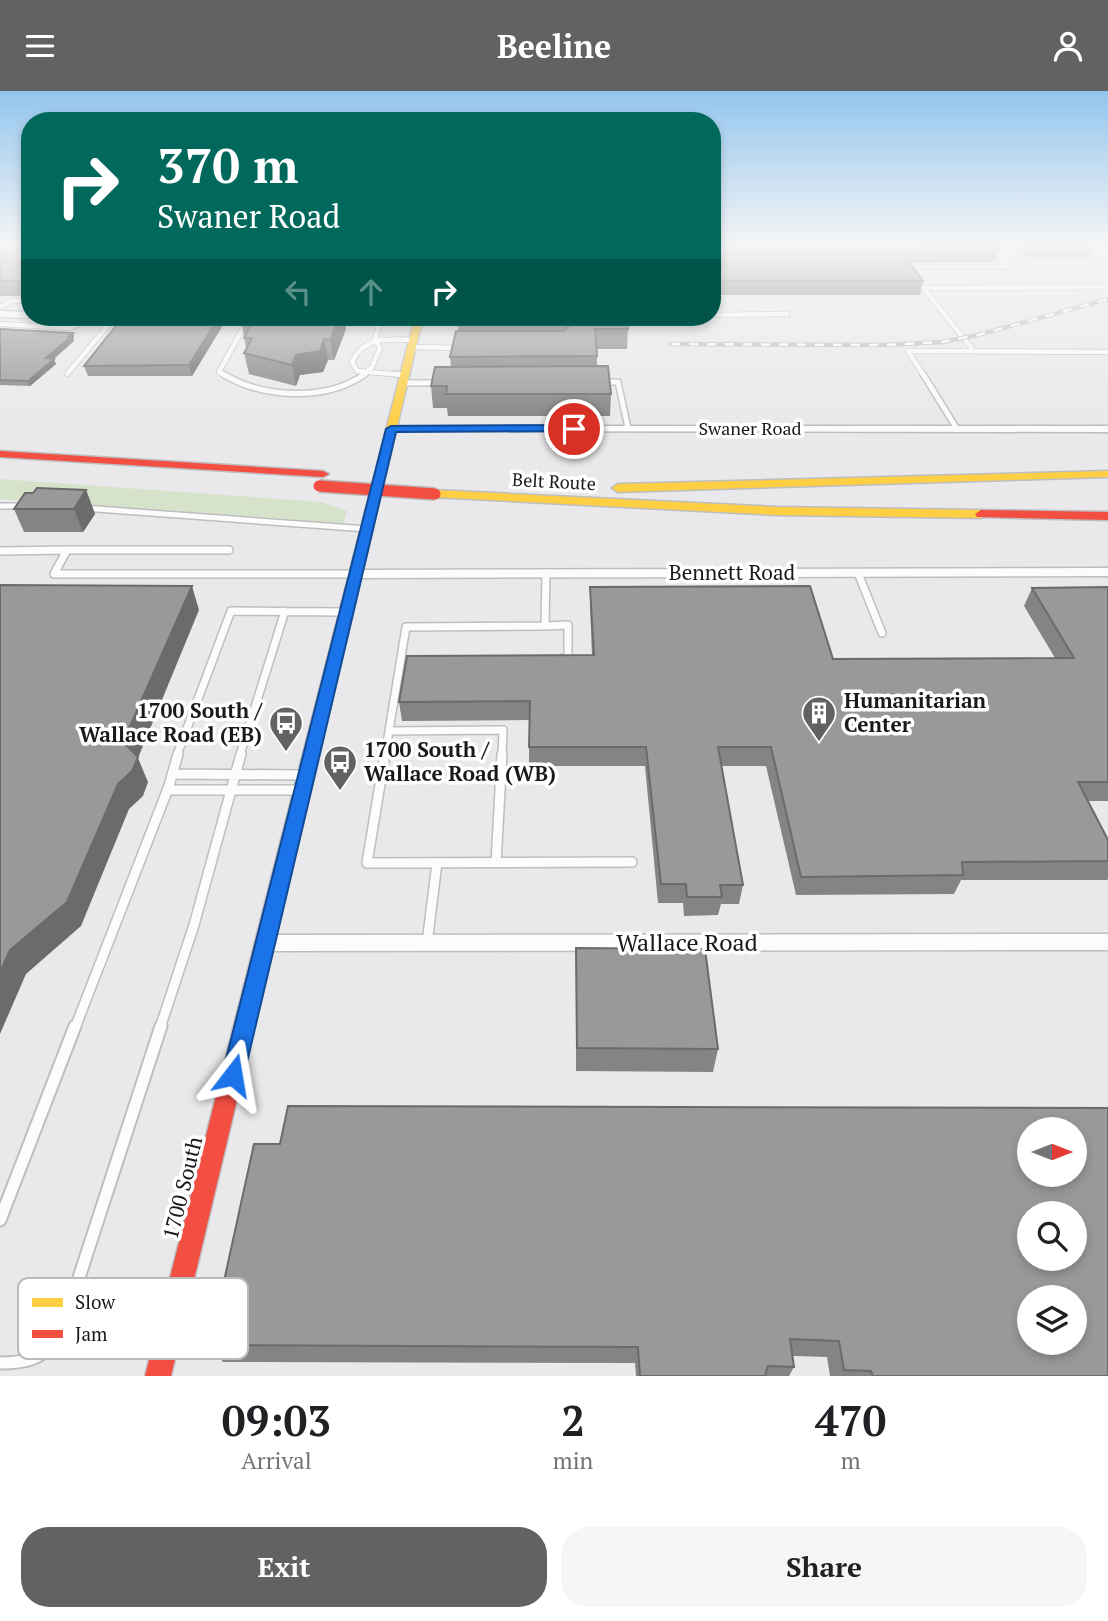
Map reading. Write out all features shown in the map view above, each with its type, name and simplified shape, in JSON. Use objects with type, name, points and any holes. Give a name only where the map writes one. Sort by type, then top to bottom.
[{"type":"main road","name":"1700 South","points":[[182,1278],[417,326]]},
{"type":"main road","name":"Belt Route","points":[[0,454],[321,480],[777,511],[1108,516]]},
{"type":"main road","name":"Belt Route","points":[[0,465],[321,480]]},
{"type":"main road","points":[[560,490],[1108,474]]},
{"type":"main road","name":"Belt Route","points":[[435,488],[925,503],[1108,503]]},
{"type":"main road","name":"1700 South","points":[[158,1376],[162,1359]]},
{"type":"street","points":[[0,314],[21,315]]},
{"type":"street","name":"Swaner Road","points":[[391,429],[1108,429]]},
{"type":"street","name":"Bennett Road","points":[[357,574],[1108,572]]},
{"type":"street","name":"Wallace Road","points":[[265,943],[1108,942]]},
{"type":"lane","points":[[937,305],[974,351]]},
{"type":"lane","points":[[721,315],[787,314]]},
{"type":"lane","points":[[0,324],[21,325]]},
{"type":"lane","points":[[35,326],[74,326]]},
{"type":"lane","points":[[67,374],[107,326]]},
{"type":"lane","points":[[244,326],[219,372],[229,380],[249,388],[299,393],[343,385],[367,374],[374,365],[380,348],[374,340]]},
{"type":"lane","points":[[374,340],[378,326]]},
{"type":"lane","points":[[445,383],[357,372],[352,362],[360,347],[374,340],[474,348]]},
{"type":"lane","points":[[957,429],[908,351],[1108,352]]},
{"type":"lane","points":[[591,382],[618,382],[628,429]]},
{"type":"lane","points":[[0,506],[38,506]]},
{"type":"lane","points":[[76,507],[368,530]]},
{"type":"lane","points":[[0,551],[229,550]]},
{"type":"lane","points":[[67,551],[54,574],[357,574]]},
{"type":"lane","points":[[545,626],[546,573]]},
{"type":"lane","points":[[858,573],[882,633]]},
{"type":"lane","points":[[0,1220],[168,790],[231,611],[347,612]]},
{"type":"lane","points":[[79,1278],[194,925],[234,775],[285,611]]},
{"type":"lane","points":[[554,658],[568,658],[568,625],[405,627],[368,863],[632,862]]},
{"type":"lane","points":[[400,660],[414,660]]},
{"type":"lane","points":[[389,731],[503,730],[496,863]]},
{"type":"lane","points":[[172,774],[234,775],[305,782]]},
{"type":"lane","points":[[168,790],[230,790],[305,782]]},
{"type":"lane","points":[[427,943],[437,863]]},
{"type":"lane","points":[[0,1363],[29,1363],[38,1359]]},
{"type":"green space","points":[[0,479],[321,502],[347,511],[343,525],[0,499]]},
{"type":"building","points":[[116,326],[213,326],[189,365],[84,366]]},
{"type":"building","points":[[250,326],[336,326],[330,340],[324,339],[320,351],[296,355],[292,365],[244,353],[252,338],[244,338]]},
{"type":"building","points":[[628,326],[628,329],[595,329],[597,356],[450,357],[456,331],[563,331],[568,327]]},
{"type":"building","points":[[0,329],[73,333],[46,358],[54,359],[28,381],[0,380]]},
{"type":"building","points":[[608,366],[611,394],[446,394],[447,386],[431,386],[435,367]]},
{"type":"building","points":[[37,488],[86,490],[74,509],[14,509],[25,493],[33,493]]},
{"type":"building","points":[[0,585],[192,586],[123,742],[138,757],[132,771],[118,784],[67,902],[10,950],[0,972]]},
{"type":"building","name":"Humanitarian Center","points":[[810,586],[833,659],[1074,658],[1032,588],[1108,587],[1108,782],[1078,782],[1108,840],[1108,861],[962,862],[963,875],[801,877],[771,747],[718,747],[743,885],[720,885],[722,897],[687,897],[686,884],[661,884],[646,747],[529,747],[530,701],[399,702],[407,656],[594,655],[590,587]]},
{"type":"building","points":[[576,948],[705,949],[718,1049],[577,1048]]},
{"type":"building","points":[[288,1106],[1108,1108],[1108,1376],[873,1376],[871,1371],[844,1370],[839,1341],[790,1339],[794,1367],[768,1366],[765,1376],[640,1376],[638,1347],[248,1345],[248,1278],[225,1278],[254,1144],[280,1144]]},
{"type":"railway","points":[[671,344],[884,345],[942,342],[978,335],[1086,305]]},
{"type":"traffic: slow","points":[[290,840],[417,326]]},
{"type":"traffic: slow","points":[[618,488],[1108,474]]},
{"type":"traffic: slow","points":[[435,494],[777,511],[981,514]]},
{"type":"traffic: jam","points":[[0,454],[323,474]]},
{"type":"traffic: jam","points":[[319,486],[435,494]]},
{"type":"traffic: jam","points":[[981,514],[1108,516]]},
{"type":"traffic: jam","points":[[182,1278],[290,840]]},
{"type":"traffic: jam","points":[[158,1376],[162,1359]]},
{"type":"place","name":"Humanitarian Center","points":[[819,743]]},
{"type":"place","name":"1700 South / Wallace Road (EB)","points":[[286,753]]},
{"type":"place","name":"1700 South / Wallace Road (WB)","points":[[340,792]]},
{"type":"route","points":[[233,1075],[391,429],[574,429]]}]
